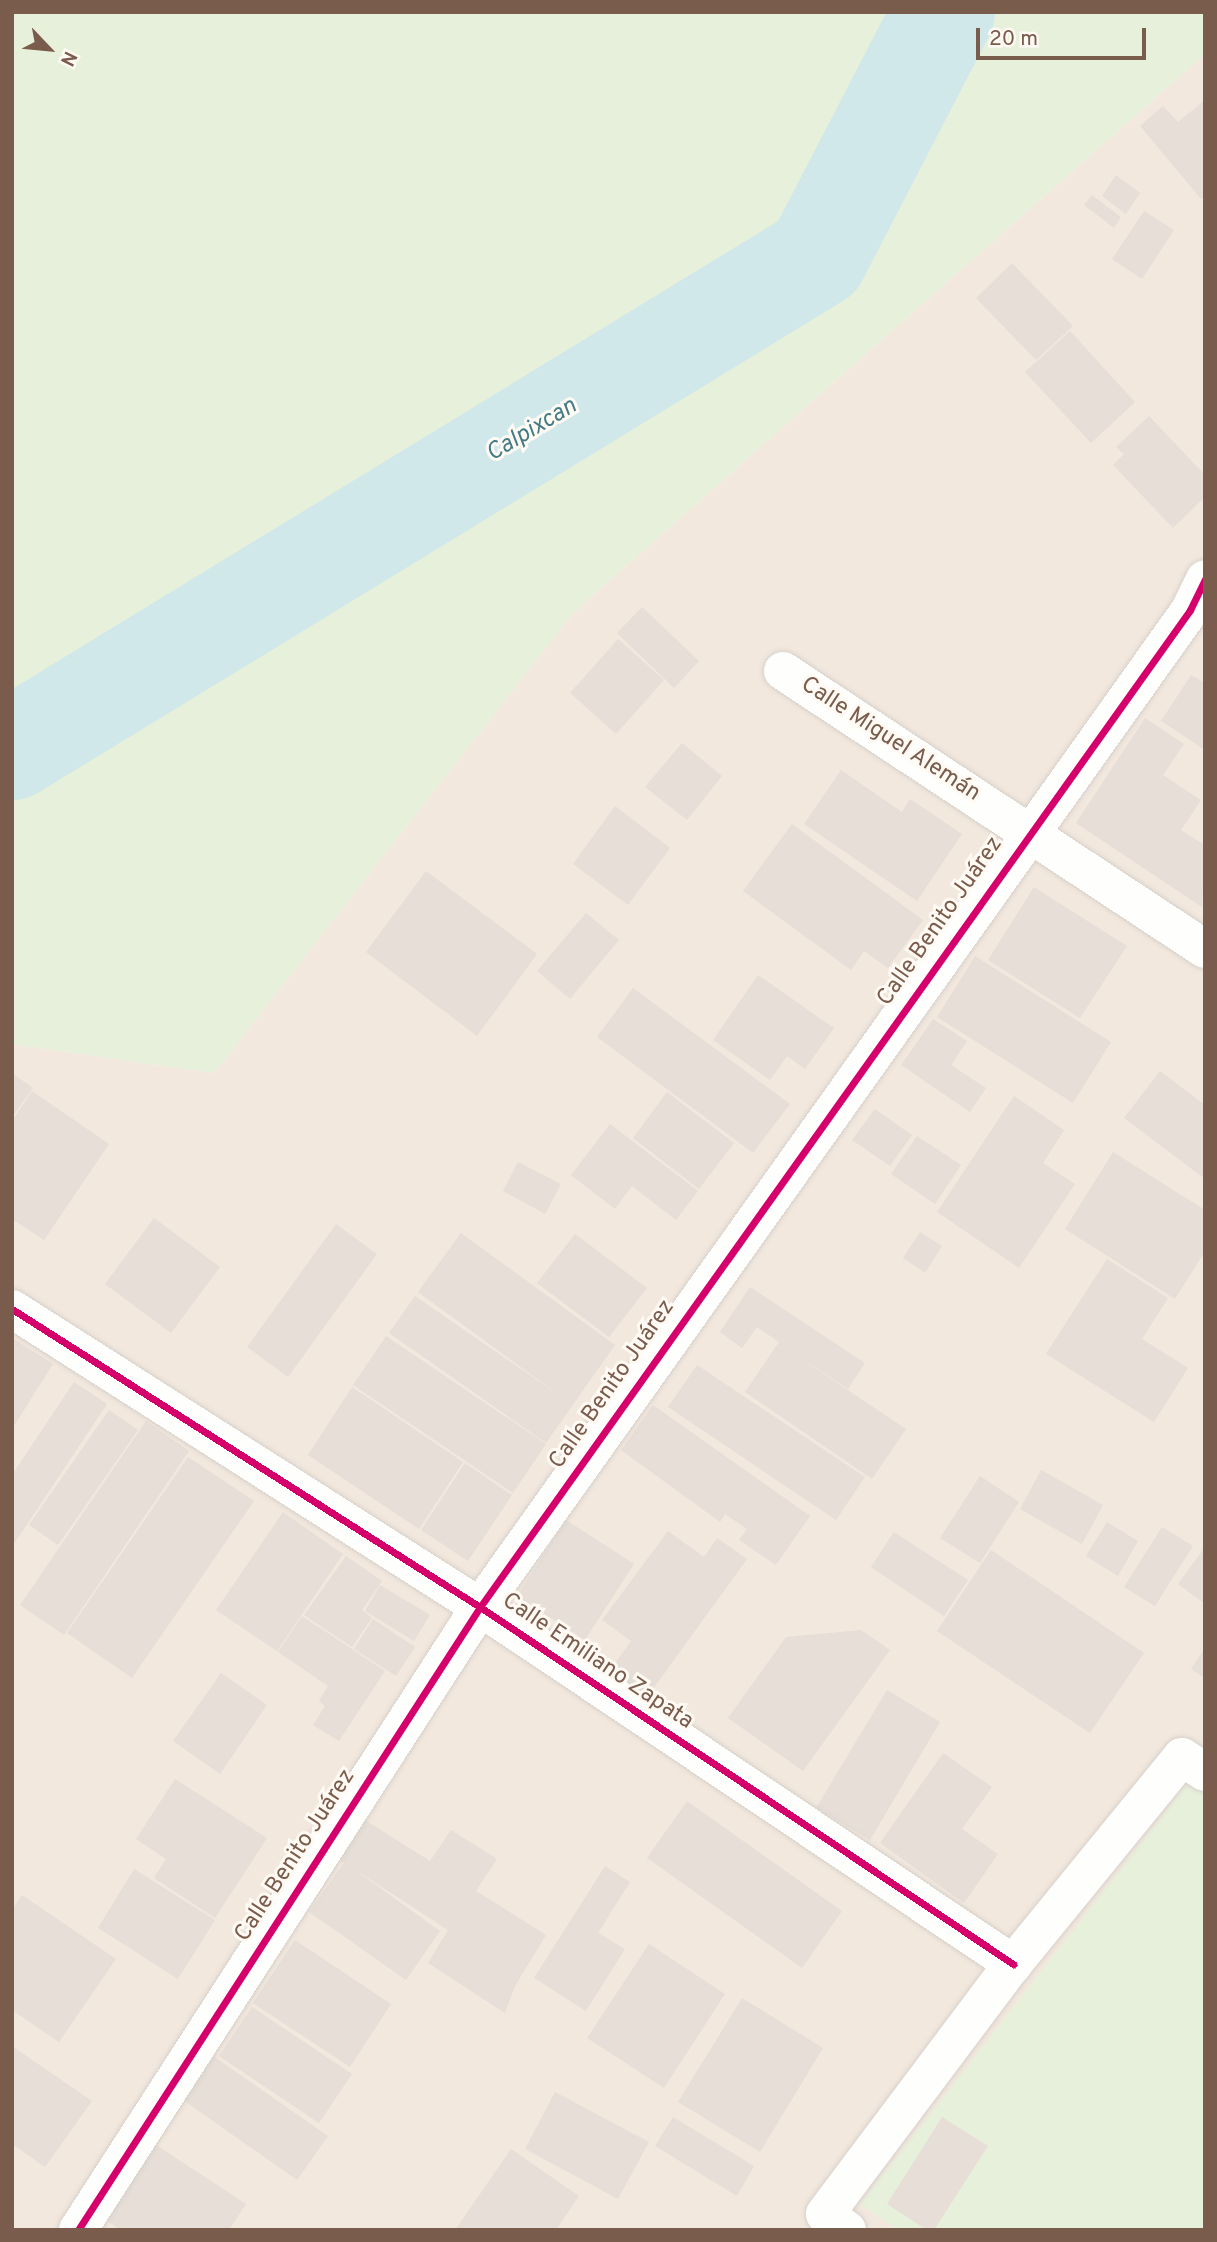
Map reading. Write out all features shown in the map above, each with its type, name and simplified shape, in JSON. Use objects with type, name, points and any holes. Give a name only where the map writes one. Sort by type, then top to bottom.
[{"type":"street","name":"Calle Benito Juárez","points":[[78,2230],[480,1607],[1030,830],[1190,610],[1205,579]]},
{"type":"street","name":"Calle Miguel Alemán","points":[[783,671],[1030,830],[1205,949]]},
{"type":"street","name":"Calle Emiliano Zapata","points":[[12,1309],[480,1607],[1013,1964]]},
{"type":"street","points":[[836,2222],[1013,1964],[1193,1765]]},
{"type":"shaded area","points":[[1205,54],[1205,2230],[12,2230],[12,1044],[214,1073],[573,613]]},
{"type":"green space","points":[[12,12],[1205,12],[1205,54],[573,613],[214,1073],[12,1044]]},
{"type":"green space","points":[[1191,1779],[1205,1790],[1205,2230],[898,2230],[860,2204]]},
{"type":"building","points":[[1205,100],[1205,196],[1201,199],[1140,126],[1163,106],[1178,122]]},
{"type":"building","points":[[1116,175],[1140,193],[1126,214],[1102,196]]},
{"type":"building","points":[[1092,195],[1121,217],[1114,228],[1084,205]]},
{"type":"building","points":[[1144,211],[1174,230],[1142,279],[1112,259]]},
{"type":"building","points":[[1012,263],[1073,326],[1036,360],[976,298]]},
{"type":"building","points":[[1070,331],[1135,402],[1091,443],[1025,372]]},
{"type":"building","points":[[1149,416],[1205,475],[1205,497],[1173,528],[1113,465],[1124,454],[1116,447]]},
{"type":"building","points":[[642,607],[699,661],[674,688],[617,633]]},
{"type":"building","points":[[618,639],[664,680],[616,734],[570,693]]},
{"type":"building","points":[[1191,675],[1205,683],[1205,750],[1161,721]]},
{"type":"building","points":[[1145,718],[1184,744],[1163,775],[1201,800],[1181,830],[1205,845],[1202,907],[1076,823]]},
{"type":"building","points":[[682,743],[722,776],[687,820],[645,787]]},
{"type":"building","points":[[841,770],[902,812],[910,799],[962,834],[917,901],[804,824]]},
{"type":"building","points":[[615,806],[670,848],[628,905],[573,864]]},
{"type":"building","points":[[792,824],[923,920],[888,968],[864,951],[851,970],[743,891]]},
{"type":"building","points":[[426,871],[537,954],[477,1036],[366,952]]},
{"type":"building","points":[[1034,887],[1127,946],[1080,1018],[988,960]]},
{"type":"building","points":[[586,913],[619,940],[570,999],[537,971]]},
{"type":"building","points":[[975,956],[1111,1042],[1073,1103],[937,1017]]},
{"type":"building","points":[[758,975],[834,1028],[805,1069],[787,1056],[770,1080],[713,1040]]},
{"type":"building","points":[[633,988],[790,1104],[753,1153],[597,1037]]},
{"type":"building","points":[[933,1019],[967,1041],[951,1065],[986,1088],[970,1112],[901,1065]]},
{"type":"building","points":[[1160,1071],[1205,1105],[1205,1179],[1124,1118]]},
{"type":"building","points":[[12,1073],[33,1088],[12,1117]]},
{"type":"building","points":[[32,1091],[109,1144],[44,1240],[12,1219],[12,1121]]},
{"type":"building","points":[[667,1092],[734,1143],[699,1189],[633,1138]]},
{"type":"building","points":[[1014,1096],[1064,1130],[1043,1163],[1075,1184],[1019,1268],[937,1212]]},
{"type":"building","points":[[875,1109],[912,1135],[890,1166],[852,1140]]},
{"type":"building","points":[[610,1124],[698,1191],[676,1220],[632,1186],[615,1209],[571,1175]]},
{"type":"building","points":[[917,1136],[961,1165],[935,1204],[891,1174]]},
{"type":"building","points":[[1113,1152],[1205,1210],[1205,1251],[1175,1299],[1065,1229]]},
{"type":"building","points":[[518,1162],[561,1184],[545,1214],[503,1191]]},
{"type":"building","points":[[154,1218],[220,1267],[171,1333],[105,1284]]},
{"type":"building","points":[[336,1224],[377,1254],[288,1377],[247,1347]]},
{"type":"building","points":[[920,1232],[942,1246],[925,1273],[903,1258]]},
{"type":"building","points":[[461,1233],[615,1345],[546,1443],[389,1333],[415,1296],[563,1398],[418,1292]]},
{"type":"building","points":[[575,1234],[647,1288],[609,1337],[537,1283]]},
{"type":"building","points":[[1107,1259],[1168,1298],[1142,1339],[1188,1368],[1154,1422],[1046,1354]]},
{"type":"building","points":[[750,1287],[865,1363],[848,1389],[785,1348],[906,1429],[872,1479],[745,1392],[779,1342],[757,1327],[742,1348],[720,1332]]},
{"type":"building","points":[[386,1336],[546,1444],[513,1493],[353,1385]]},
{"type":"building","points":[[12,1338],[53,1364],[12,1429]]},
{"type":"building","points":[[697,1365],[865,1477],[836,1520],[668,1407]]},
{"type":"building","points":[[74,1382],[107,1404],[12,1547],[12,1475]]},
{"type":"building","points":[[352,1387],[463,1462],[419,1529],[308,1455]]},
{"type":"building","points":[[653,1405],[810,1516],[776,1565],[739,1540],[747,1529],[725,1514],[720,1522],[621,1450]]},
{"type":"building","points":[[109,1410],[138,1430],[58,1545],[29,1525]]},
{"type":"building","points":[[146,1421],[189,1451],[64,1635],[20,1605]]},
{"type":"building","points":[[188,1457],[254,1501],[132,1678],[67,1633]]},
{"type":"building","points":[[465,1463],[512,1495],[468,1561],[421,1530]]},
{"type":"building","points":[[1041,1470],[1103,1505],[1082,1544],[1020,1509]]},
{"type":"building","points":[[980,1476],[1019,1502],[980,1563],[940,1538]]},
{"type":"building","points":[[283,1512],[343,1554],[277,1651],[216,1610]]},
{"type":"building","points":[[566,1520],[634,1564],[585,1640],[517,1596]]},
{"type":"building","points":[[1107,1522],[1138,1541],[1118,1576],[1086,1556]]},
{"type":"building","points":[[1162,1527],[1193,1546],[1155,1606],[1124,1587]]},
{"type":"building","points":[[668,1531],[704,1557],[717,1538],[747,1559],[648,1696],[611,1669],[631,1641],[602,1620]]},
{"type":"building","points":[[894,1532],[968,1580],[944,1616],[871,1567]]},
{"type":"building","points":[[1205,1547],[1205,1604],[1178,1584]]},
{"type":"building","points":[[991,1550],[1144,1653],[1090,1733],[937,1631]]},
{"type":"building","points":[[346,1556],[382,1581],[362,1610],[372,1618],[352,1647],[304,1615]]},
{"type":"building","points":[[380,1585],[430,1615],[414,1641],[365,1611]]},
{"type":"building","points":[[302,1616],[385,1671],[339,1741],[313,1725],[325,1706],[319,1701],[328,1686],[278,1652]]},
{"type":"building","points":[[373,1619],[415,1647],[396,1676],[354,1649]]},
{"type":"building","points":[[861,1630],[890,1650],[803,1771],[728,1718],[786,1637]]},
{"type":"building","points":[[1205,1648],[1205,1678],[1191,1669]]},
{"type":"building","points":[[221,1673],[267,1705],[220,1774],[173,1741]]},
{"type":"building","points":[[887,1690],[940,1722],[870,1840],[816,1808]]},
{"type":"building","points":[[943,1753],[992,1787],[962,1829],[998,1854],[964,1903],[880,1843]]},
{"type":"building","points":[[175,1779],[267,1838],[215,1918],[154,1878],[166,1859],[136,1839]]},
{"type":"building","points":[[687,1801],[842,1911],[802,1968],[647,1858]]},
{"type":"building","points":[[365,1820],[430,1861],[451,1830],[497,1859],[476,1891],[546,1935],[515,1986],[505,2013],[428,1963],[448,1930],[354,1869],[440,1931],[406,1980],[309,1912],[344,1863],[339,1860]]},
{"type":"building","points":[[605,1866],[630,1882],[598,1933],[625,1949],[586,2011],[534,1978]]},
{"type":"building","points":[[134,1869],[215,1920],[178,1979],[98,1928]]},
{"type":"building","points":[[22,1895],[116,1959],[59,2042],[12,2010],[12,1909]]},
{"type":"building","points":[[295,1940],[391,2004],[350,2067],[253,2003]]},
{"type":"building","points":[[649,1944],[725,1994],[664,2088],[587,2038]]},
{"type":"building","points":[[742,1998],[823,2048],[760,2152],[678,2102]]},
{"type":"building","points":[[252,2007],[352,2074],[319,2123],[219,2056]]},
{"type":"building","points":[[12,2046],[92,2101],[45,2167],[12,2144]]},
{"type":"building","points":[[206,2051],[328,2136],[297,2180],[176,2095]]},
{"type":"building","points":[[555,2092],[649,2142],[618,2199],[525,2149]]},
{"type":"building","points":[[673,2117],[754,2166],[737,2196],[655,2146]]},
{"type":"building","points":[[942,2117],[988,2146],[934,2230],[927,2230],[887,2204]]},
{"type":"building","points":[[153,2143],[246,2204],[229,2230],[121,2230],[104,2219]]},
{"type":"building","points":[[511,2149],[579,2196],[556,2230],[455,2230]]},
{"type":"waterway","name":"Calpixcan","points":[[12,749],[817,257],[944,12]]},
{"type":"cycle path","points":[[78,2230],[480,1607],[1190,610],[1205,579]]},
{"type":"cycle path","points":[[12,1309],[480,1607],[1013,1964]]}]
